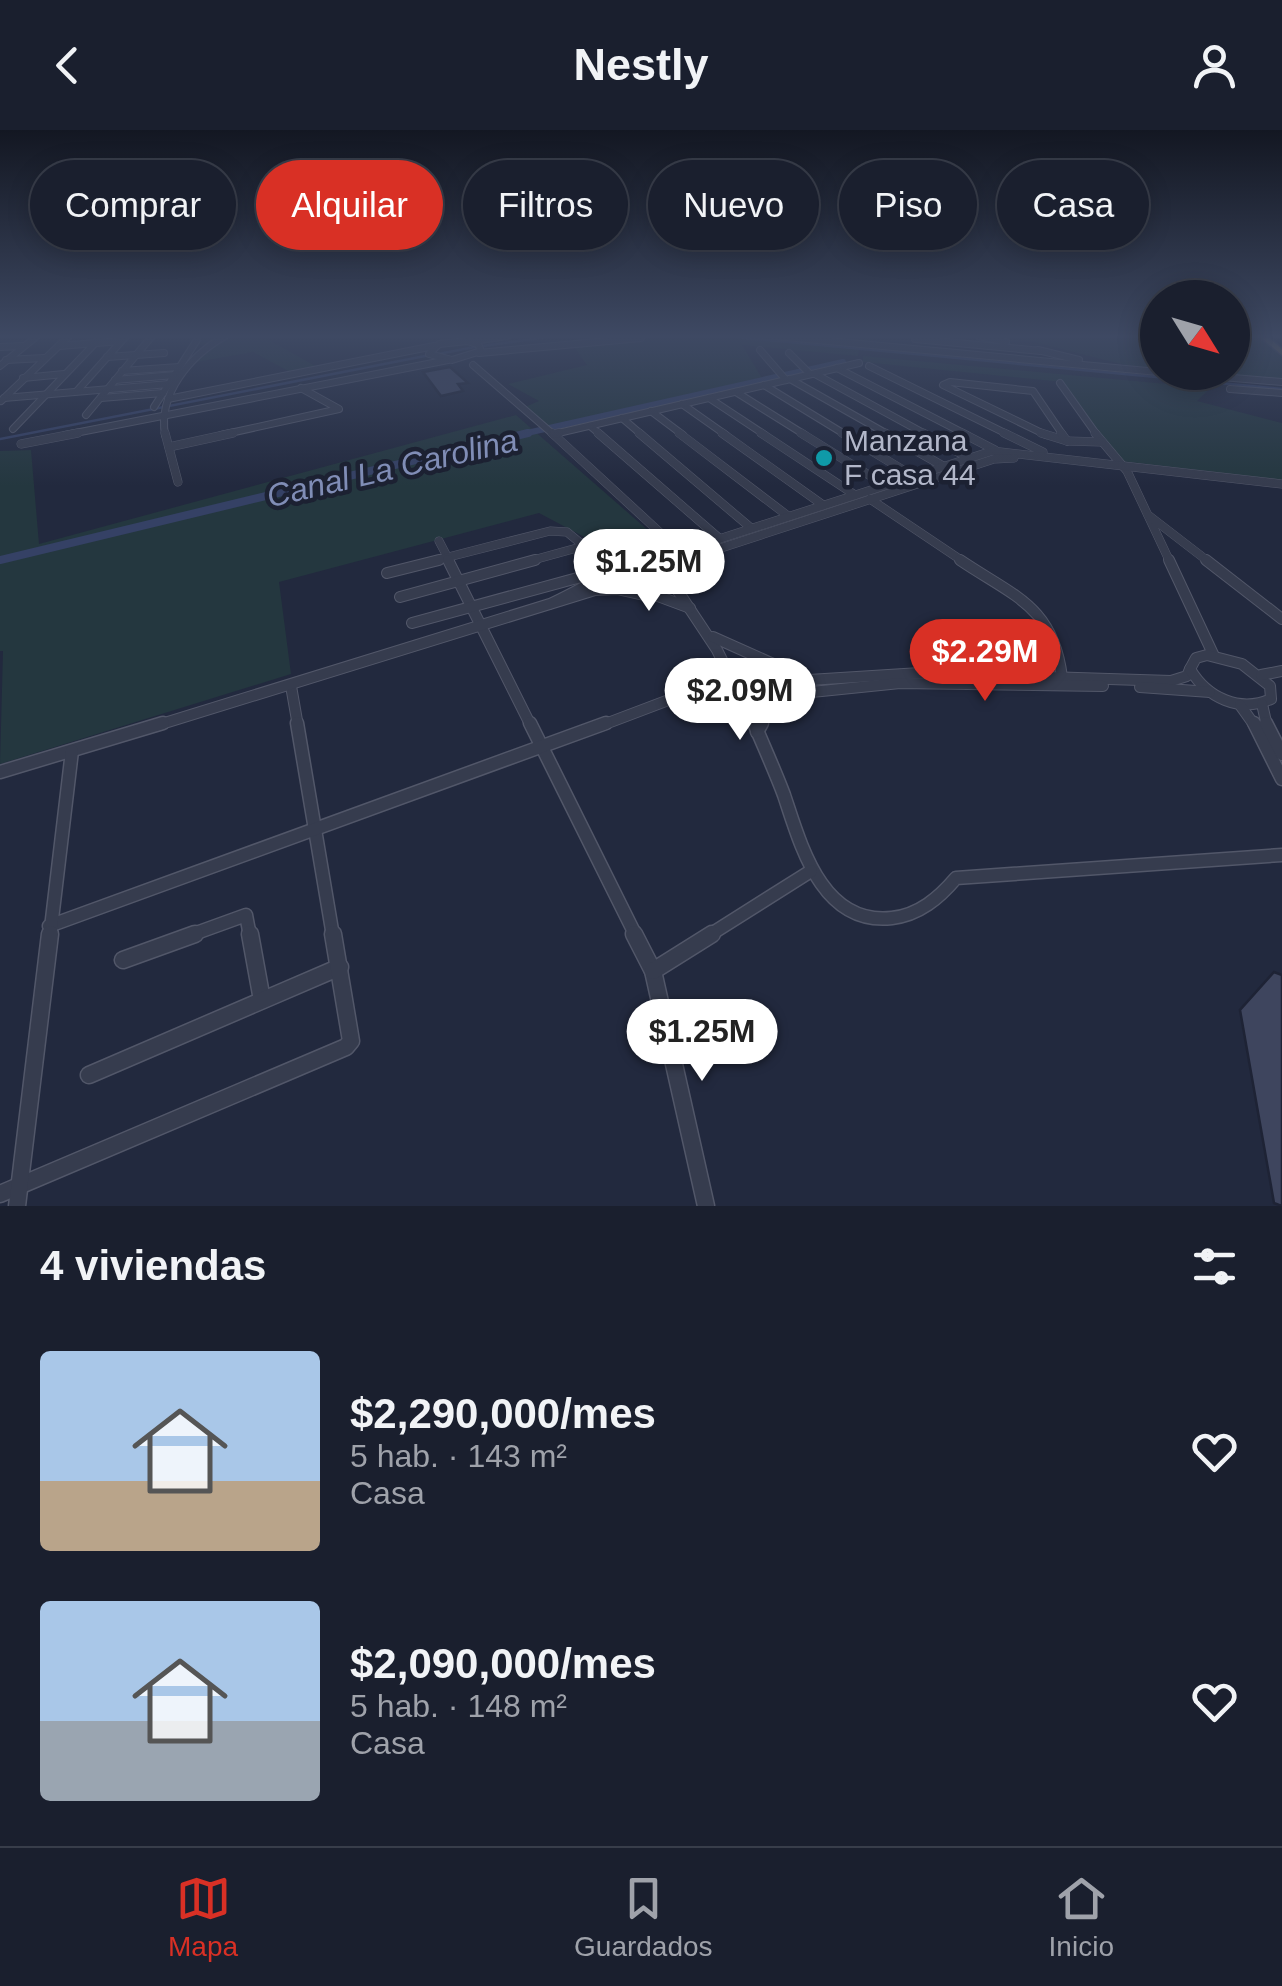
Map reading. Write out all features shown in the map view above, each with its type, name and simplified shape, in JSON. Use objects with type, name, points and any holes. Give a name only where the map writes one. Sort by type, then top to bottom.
[{"type":"street","points":[[14,429],[53,386]]},
{"type":"street","points":[[77,391],[81,386]]},
{"type":"street","points":[[86,415],[109,386]]},
{"type":"street","points":[[1,396],[141,386]]},
{"type":"street","points":[[168,386],[162,415],[178,482]]},
{"type":"street","points":[[154,407],[174,386]]},
{"type":"street","points":[[101,398],[166,398],[232,386]]},
{"type":"street","points":[[22,444],[311,386]]},
{"type":"street","points":[[497,386],[680,551]]},
{"type":"street","points":[[553,433],[759,386]]},
{"type":"street","points":[[766,386],[913,476]]},
{"type":"street","points":[[800,386],[942,466]]},
{"type":"street","points":[[835,386],[969,458]]},
{"type":"street","points":[[872,386],[996,450],[1282,486]]},
{"type":"street","points":[[910,386],[1051,456]]},
{"type":"street","points":[[946,386],[1054,439],[1102,442]]},
{"type":"street","points":[[993,386],[1031,390],[1066,441]]},
{"type":"street","points":[[1062,386],[1117,464],[1127,471],[1214,656]]},
{"type":"street","points":[[169,447],[338,409],[301,388]]},
{"type":"street","points":[[1243,390],[1282,393]]},
{"type":"street","points":[[736,392],[885,485]]},
{"type":"street","points":[[708,398],[854,494]]},
{"type":"street","points":[[682,404],[823,505]]},
{"type":"street","points":[[652,412],[788,516]]},
{"type":"street","points":[[622,418],[751,528]]},
{"type":"street","points":[[590,426],[718,538]]},
{"type":"street","points":[[550,604],[640,564],[996,450]]},
{"type":"street","points":[[652,594],[666,588],[670,567],[680,561],[1008,457],[1282,486]]},
{"type":"street","points":[[926,472],[936,478]]},
{"type":"street","points":[[870,499],[1042,615],[1058,645],[1062,678]]},
{"type":"street","points":[[1144,512],[1282,618]]},
{"type":"street","points":[[387,572],[560,530],[584,546],[400,597]]},
{"type":"street","points":[[1158,540],[1168,536],[1180,539]]},
{"type":"street","points":[[439,541],[653,971],[706,1206]]},
{"type":"street","points":[[640,564],[657,566],[669,576],[713,637],[757,732],[811,871],[834,899],[859,914],[907,917],[920,913],[943,896],[956,878],[1282,855]]},
{"type":"street","points":[[626,569],[620,578],[629,591]]},
{"type":"street","points":[[412,623],[592,574]]},
{"type":"street","points":[[0,772],[604,588],[652,594],[691,609]]},
{"type":"street","points":[[713,637],[809,680],[920,673],[1171,681],[1187,676],[1190,669],[1196,658],[1214,656],[1239,662],[1261,675],[1272,695],[1262,704],[1239,704],[1210,692],[1194,679],[1190,669]]},
{"type":"street","points":[[49,926],[542,748],[732,676],[744,664],[767,664]]},
{"type":"street","points":[[782,671],[792,687],[788,698]]},
{"type":"street","points":[[1261,675],[1282,671]]},
{"type":"street","points":[[757,732],[768,711],[788,698],[900,683],[1210,692]]},
{"type":"street","points":[[0,1194],[346,1047],[352,1033],[291,686]]},
{"type":"street","points":[[1239,704],[1249,714],[1282,779]]},
{"type":"street","points":[[1262,704],[1263,716],[1282,754]]},
{"type":"street","points":[[16,1206],[72,751]]},
{"type":"street","points":[[653,971],[811,871]]},
{"type":"street","points":[[123,960],[246,916],[262,1000]]},
{"type":"street","points":[[88,1075],[340,967]]},
{"type":"shaded area","points":[[512,386],[737,386],[553,430],[525,407],[539,401]]},
{"type":"shaded area","points":[[1066,386],[1208,390],[1197,401],[1282,423],[1282,480],[1121,461]]},
{"type":"shaded area","points":[[516,415],[665,545],[624,558],[539,513],[279,582],[291,674],[0,764],[0,451],[31,450],[39,544]]},
{"type":"building","points":[[434,386],[460,386],[463,391],[441,396]]},
{"type":"building","points":[[1274,972],[1282,975],[1282,1206],[1274,1203],[1240,1010]]},
{"type":"waterway","points":[[0,439],[270,386]]},
{"type":"waterway","name":"Canal La Carolina","points":[[518,435],[735,386]]},
{"type":"waterway","points":[[1253,386],[1282,389]]},
{"type":"waterway","name":"Canal La Carolina","points":[[0,560],[528,433]]},
{"type":"place","name":"Manzana F casa 44","points":[[824,458]]}]
